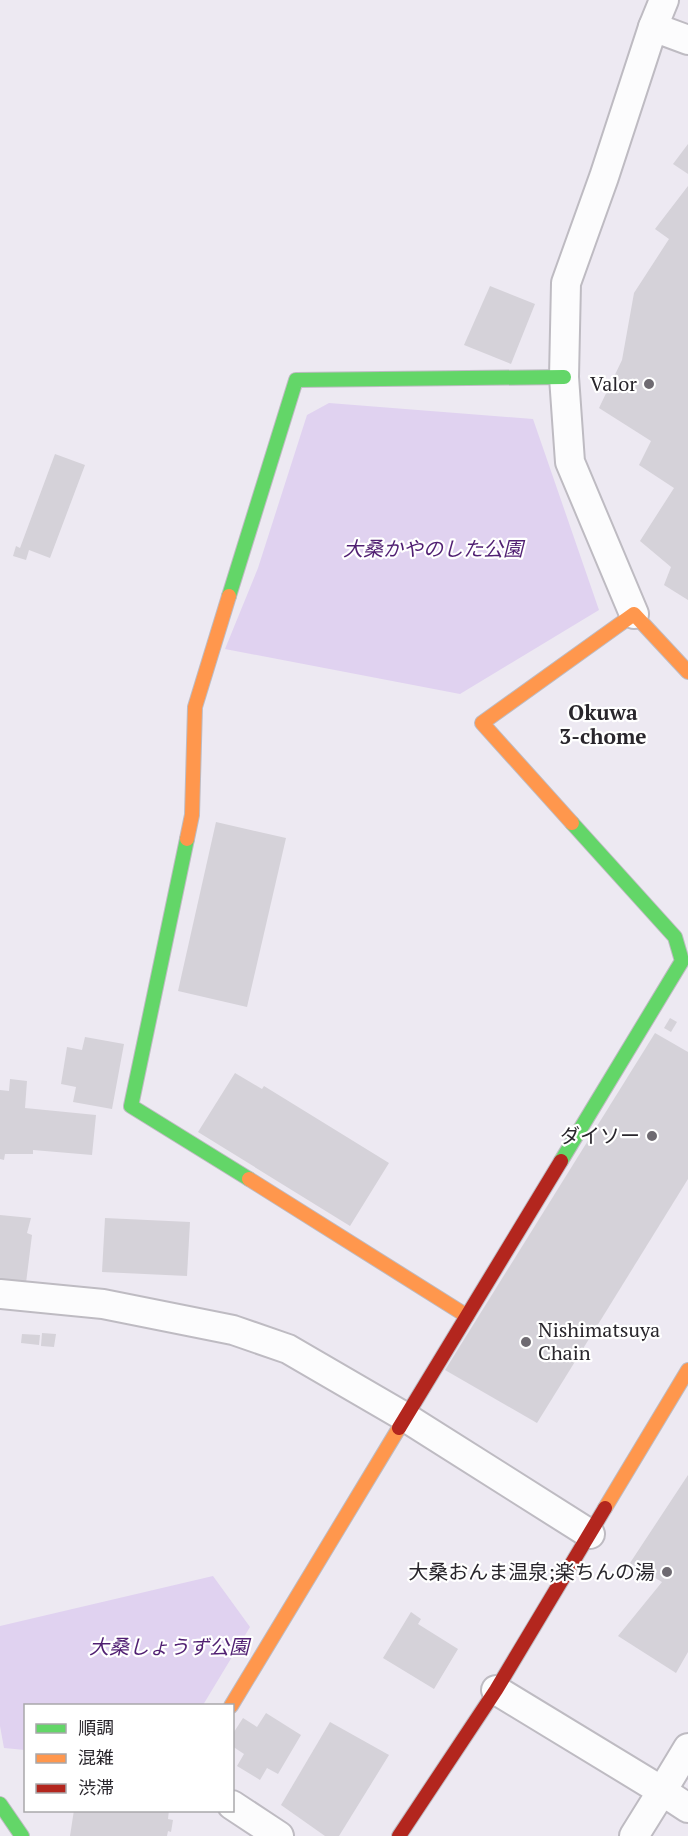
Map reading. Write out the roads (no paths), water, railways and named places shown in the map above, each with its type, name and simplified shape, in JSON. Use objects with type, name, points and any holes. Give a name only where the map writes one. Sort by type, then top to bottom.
[{"type":"street","points":[[664,0],[566,282],[564,377],[570,462],[634,614],[688,672]]},
{"type":"street","points":[[653,27],[688,40]]},
{"type":"street","points":[[467,1316],[131,1106],[192,815],[195,707],[296,380],[564,377]]},
{"type":"street","points":[[232,1704],[682,961],[675,937],[482,723],[634,614]]},
{"type":"street","points":[[0,1294],[103,1304],[233,1330],[288,1349],[405,1417],[590,1534]]},
{"type":"street","points":[[399,1836],[496,1690],[688,1370]]},
{"type":"street","points":[[496,1690],[688,1808]]},
{"type":"street","points":[[634,1836],[688,1748]]},
{"type":"street","points":[[0,1804],[22,1836]]},
{"type":"street","points":[[234,1806],[279,1836]]},
{"type":"place","name":"Valor","points":[[649,384]]},
{"type":"place","name":"ダイソー","points":[[652,1136]]},
{"type":"place","name":"Nishimatsuya Chain","points":[[526,1342]]},
{"type":"place","name":"大桑おんま温泉;楽ちんの湯","points":[[667,1572]]},
{"type":"district","name":"Okuwa 3-chome","points":[[603,725]]},
{"type":"park label","name":"大桑かやのした公園","points":[[433,549]]},
{"type":"park label","name":"大桑しょうず公園","points":[[169,1647]]}]
